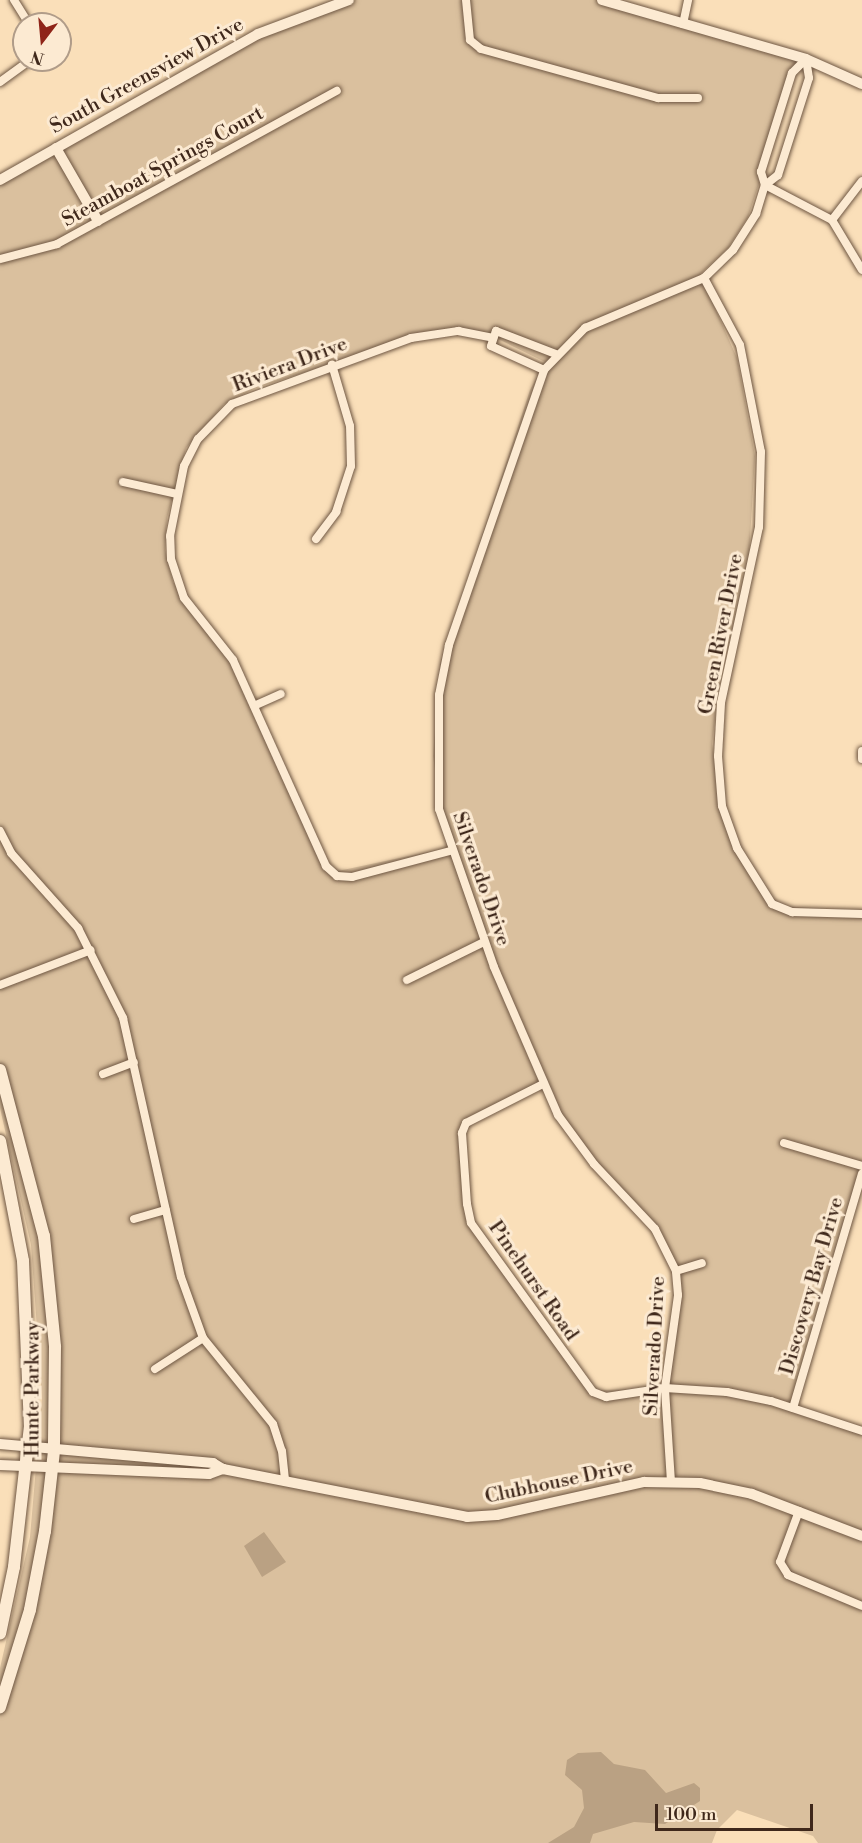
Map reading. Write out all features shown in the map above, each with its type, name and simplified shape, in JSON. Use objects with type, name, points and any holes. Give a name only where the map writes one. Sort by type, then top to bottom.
[{"type":"main road","name":"Hunte Parkway","points":[[0,1070],[31,1175],[52,1293],[54,1451],[53,1470],[31,1605],[0,1707]]},
{"type":"main road","name":"Hunte Parkway","points":[[0,1141],[14,1203],[28,1310],[27,1467],[0,1634]]},
{"type":"street","name":"South Greensview Drive","points":[[0,180],[258,34],[335,2],[349,0]]},
{"type":"street","points":[[466,0],[470,40],[481,50],[658,98],[698,98]]},
{"type":"street","points":[[602,0],[806,59],[862,84]]},
{"type":"street","points":[[683,24],[688,0]]},
{"type":"street","name":"Silverado Drive","points":[[765,185],[761,172],[792,73],[806,59]]},
{"type":"street","name":"Silverado Drive","points":[[671,1482],[665,1389],[678,1295],[676,1271],[655,1229],[594,1164],[543,1084],[484,942],[450,851],[438,789],[441,675],[544,370],[556,354],[598,320],[704,278],[740,240],[765,185],[778,175],[810,78],[806,59]]},
{"type":"street","points":[[0,82],[14,72]]},
{"type":"street","name":"Steamboat Springs Court","points":[[0,259],[57,244],[336,91]]},
{"type":"street","points":[[56,148],[98,221]]},
{"type":"street","points":[[832,220],[862,181]]},
{"type":"street","points":[[765,185],[832,220],[862,270]]},
{"type":"street","name":"Green River Drive","points":[[704,278],[740,345],[761,452],[758,535],[721,703],[718,756],[722,806],[737,848],[772,904],[792,912],[862,915]]},
{"type":"street","name":"Riviera Drive","points":[[450,851],[352,877],[337,876],[314,844],[255,705],[233,660],[178,582],[170,536],[177,494],[198,438],[232,404],[332,365],[432,333],[458,331],[493,338],[496,331],[556,354]]},
{"type":"street","points":[[493,338],[491,346],[544,370]]},
{"type":"street","points":[[316,539],[336,512],[351,466],[350,426],[332,365]]},
{"type":"street","points":[[123,482],[177,494]]},
{"type":"street","points":[[255,705],[281,694]]},
{"type":"street","points":[[862,751],[862,759]]},
{"type":"street","points":[[0,831],[11,853],[74,923],[90,950],[123,1018],[175,1254],[203,1338],[273,1424],[282,1451],[285,1482]]},
{"type":"street","points":[[407,980],[484,942]]},
{"type":"street","points":[[0,985],[90,950]]},
{"type":"street","points":[[103,1074],[134,1062]]},
{"type":"street","name":"Pinehurst Road","points":[[543,1084],[466,1123],[462,1133],[463,1158],[471,1223],[592,1392],[606,1397],[665,1389]]},
{"type":"street","points":[[784,1143],[862,1166]]},
{"type":"street","name":"Discovery Bay Drive","points":[[793,1408],[862,1174]]},
{"type":"street","points":[[134,1219],[166,1210]]},
{"type":"street","points":[[676,1271],[702,1263]]},
{"type":"street","points":[[155,1369],[203,1338]]},
{"type":"street","points":[[665,1389],[728,1392],[793,1408],[862,1431]]},
{"type":"street","name":"Clubhouse Drive","points":[[0,1444],[54,1451],[213,1463],[223,1469],[467,1517],[497,1515],[644,1482],[728,1487],[862,1536]]},
{"type":"street","name":"Clubhouse Drive","points":[[0,1465],[53,1470],[209,1474],[223,1469]]},
{"type":"street","points":[[799,1512],[780,1562],[788,1575],[862,1606]]},
{"type":"shaded area","points":[[347,0],[604,0],[801,57],[748,217],[728,248],[700,274],[737,358],[755,456],[749,555],[718,694],[712,744],[722,815],[752,879],[780,906],[862,911],[862,1165],[791,1404],[862,1429],[862,1843],[818,1843],[813,1836],[737,1810],[717,1830],[712,1843],[0,1843],[0,1668],[30,1537],[42,1398],[31,1245],[0,1108],[0,180],[238,45]],"holes":[[[454,331],[496,338],[545,362],[530,390],[440,663],[433,756],[447,848],[338,871],[323,860],[232,663],[173,582],[165,550],[167,518],[186,448],[224,404],[256,388],[390,345]],[[543,1085],[591,1161],[669,1250],[678,1298],[664,1389],[595,1390],[470,1220],[464,1127]]]},
{"type":"shaded area","points":[[264,1532],[286,1562],[262,1577],[244,1546]]},
{"type":"shaded area","points":[[601,1752],[614,1764],[645,1770],[666,1793],[694,1783],[700,1788],[700,1801],[665,1824],[634,1822],[593,1834],[590,1843],[548,1843],[574,1827],[584,1808],[582,1790],[565,1775],[567,1760],[578,1753]]}]
